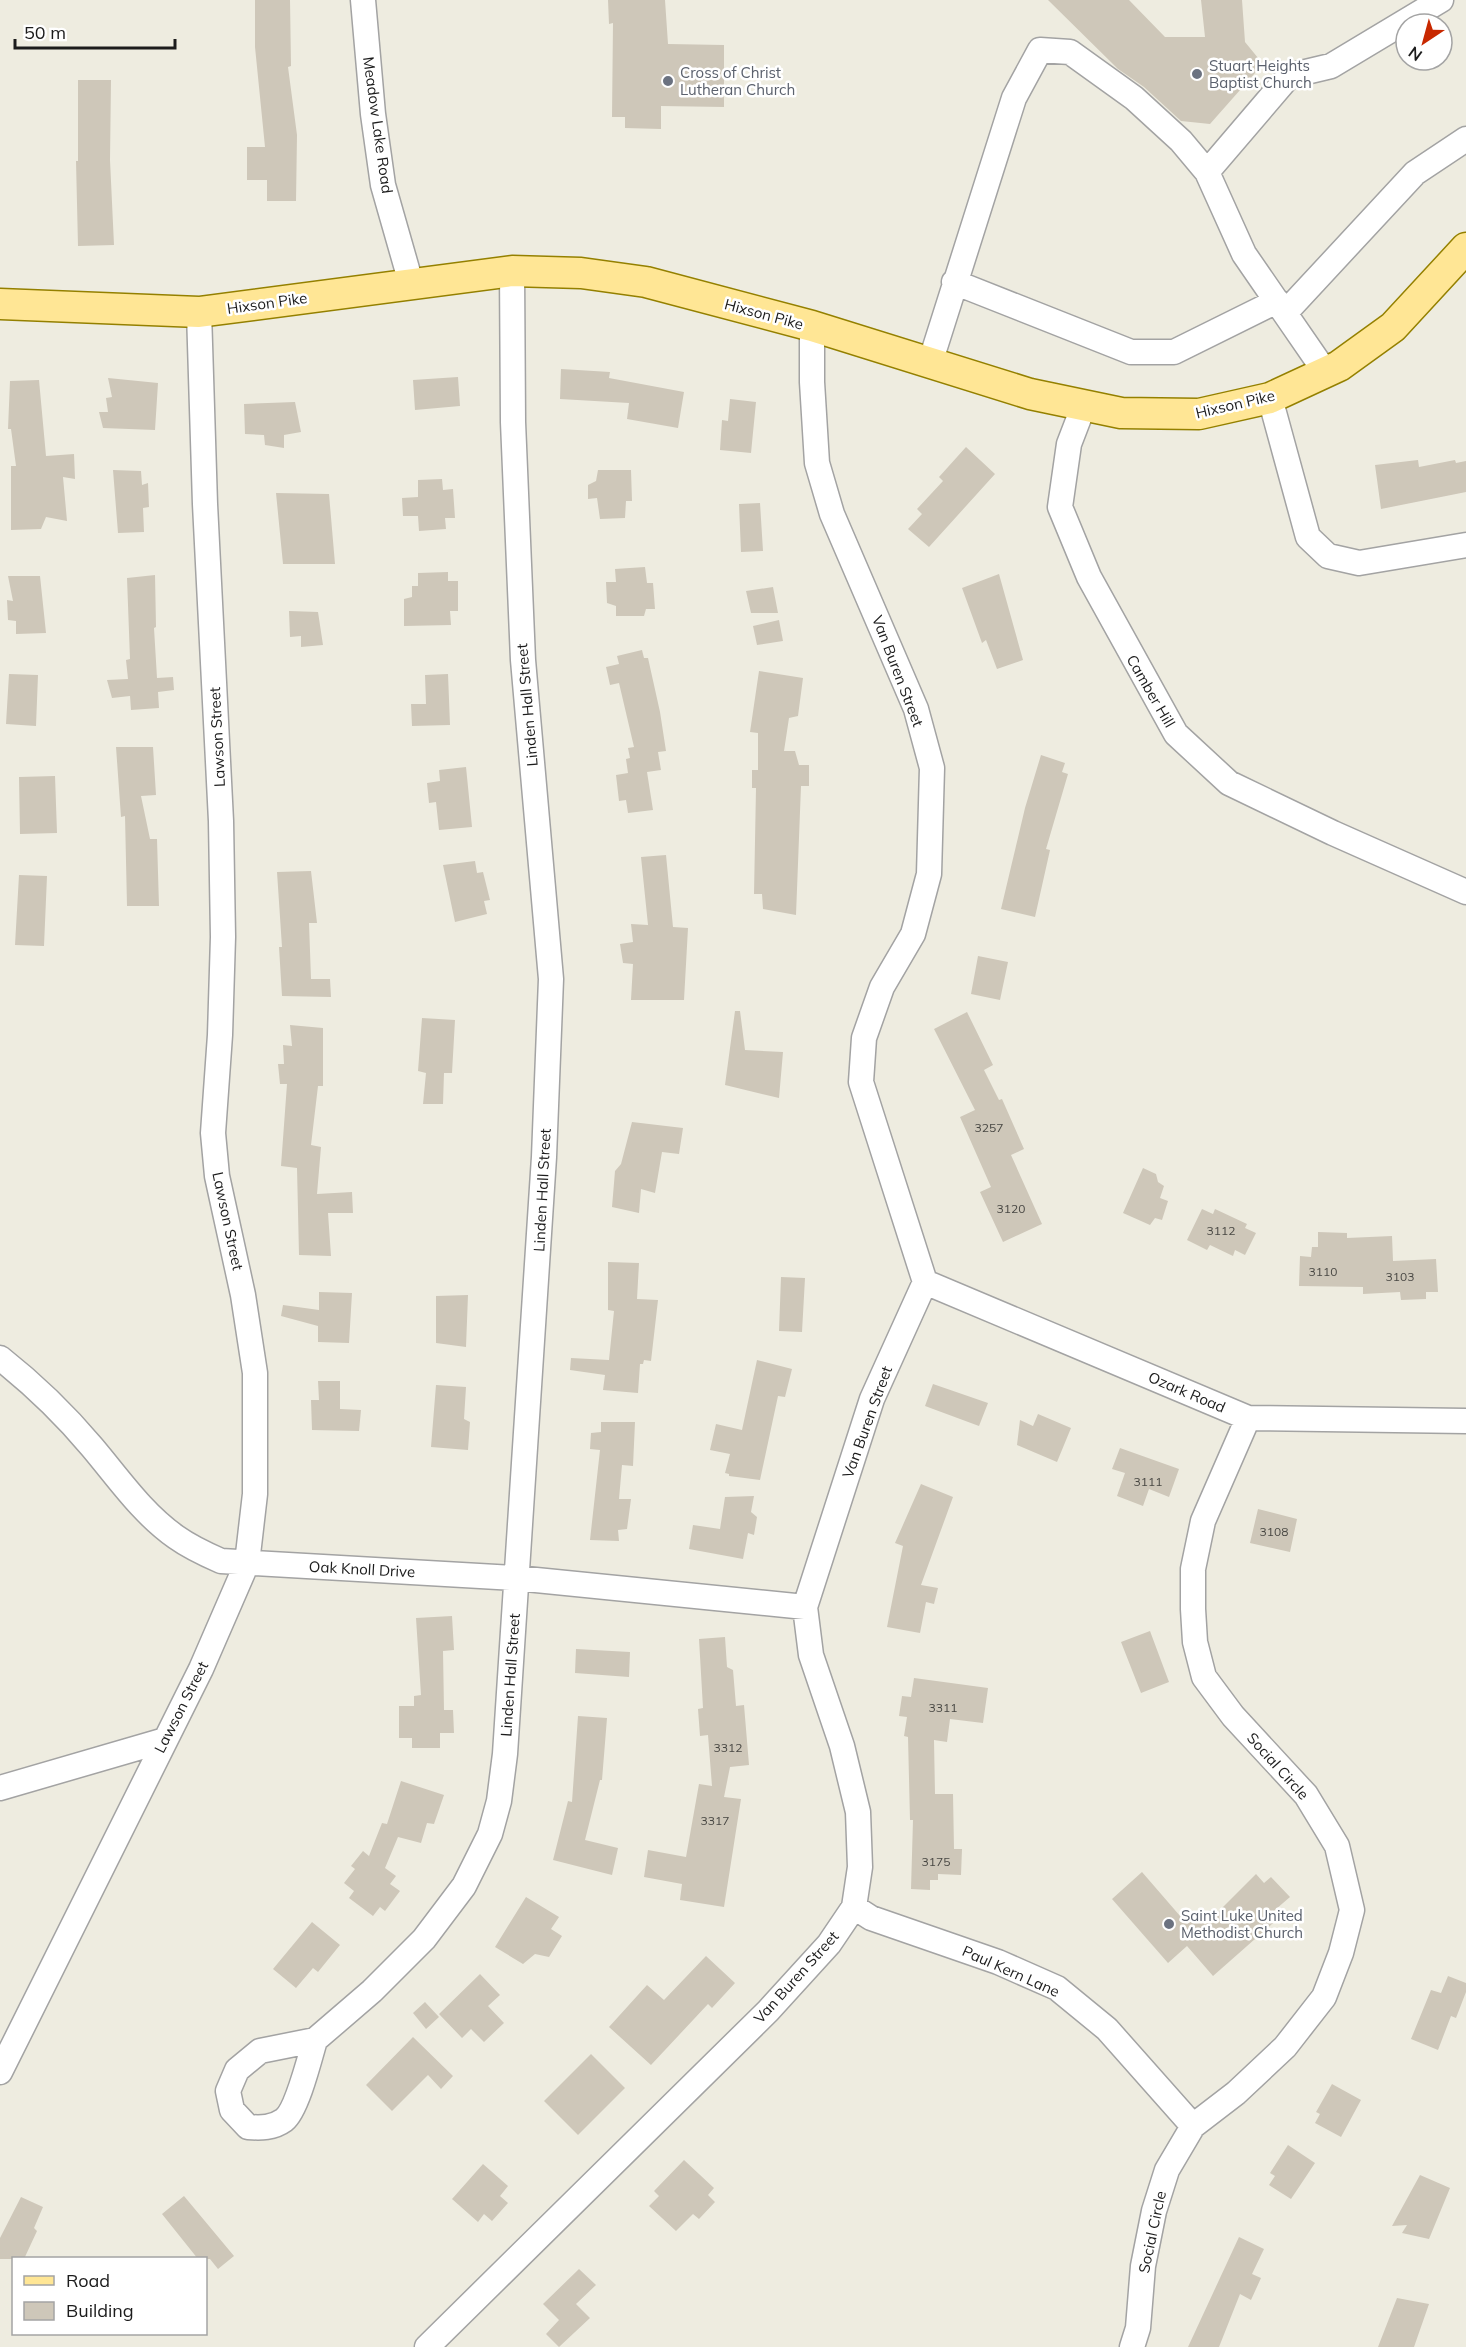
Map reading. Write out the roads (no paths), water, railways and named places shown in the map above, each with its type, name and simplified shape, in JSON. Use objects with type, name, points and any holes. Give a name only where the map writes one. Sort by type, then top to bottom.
[{"type":"main road","name":"Hixson Pike","points":[[0,304],[199,312],[512,271],[581,273],[646,282],[812,326],[1030,394],[1121,413],[1200,414],[1270,398],[1340,366],[1393,327],[1466,248]]},
{"type":"street","name":"Meadow Lake Road","points":[[363,0],[373,114],[383,185],[411,283]]},
{"type":"street","points":[[1207,172],[1289,76],[1331,66],[1441,0]]},
{"type":"street","points":[[930,363],[1014,98],[1040,50],[1070,52],[1134,98],[1181,141],[1207,172],[1244,254],[1326,373]]},
{"type":"street","points":[[954,282],[1131,352],[1174,352],[1281,307],[1415,173],[1466,139]]},
{"type":"street","name":"Linden Hall Street","points":[[315,2040],[372,1991],[424,1938],[464,1886],[490,1834],[499,1802],[505,1754],[544,1167],[550,979],[522,650],[513,422],[512,271]]},
{"type":"street","name":"Lawson Street","points":[[0,2072],[9,2039],[201,1669],[247,1563],[255,1494],[255,1373],[243,1295],[217,1176],[213,1133],[220,1035],[223,937],[221,832],[205,504],[199,312]]},
{"type":"street","name":"Van Buren Street","points":[[427,2347],[768,2011],[829,1944],[854,1907],[860,1868],[858,1812],[842,1746],[811,1655],[805,1607],[872,1399],[925,1282],[861,1082],[864,1038],[882,987],[913,934],[929,874],[932,768],[916,709],[832,514],[818,463],[812,382],[812,326]]},
{"type":"street","points":[[1270,398],[1308,537],[1328,556],[1359,563],[1466,545]]},
{"type":"street","name":"Camber Hill","points":[[1084,405],[1069,444],[1060,507],[1089,577],[1176,734],[1229,783],[1334,834],[1466,892]]},
{"type":"street","name":"Ozark Road","points":[[925,1282],[1248,1418],[1466,1421]]},
{"type":"street","name":"Oak Knoll Drive","points":[[0,1358],[29,1381],[91,1446],[153,1519],[177,1538],[221,1561],[516,1578],[805,1607]]},
{"type":"street","name":"Social Circle","points":[[1132,2347],[1138,2328],[1143,2266],[1154,2211],[1167,2170],[1193,2126],[1236,2093],[1285,2047],[1324,1997],[1341,1953],[1352,1910],[1337,1846],[1306,1795],[1233,1716],[1203,1677],[1195,1642],[1193,1569],[1203,1521],[1248,1418]]},
{"type":"street","points":[[0,1788],[165,1740]]},
{"type":"street","name":"Paul Kern Lane","points":[[854,1907],[871,1918],[998,1962],[1057,1988],[1107,2029],[1193,2126]]},
{"type":"place","name":"Stuart Heights Baptist Church","points":[[1197,74]]},
{"type":"place","name":"Cross of Christ Lutheran Church","points":[[668,81]]},
{"type":"place","name":"Saint Luke United Methodist Church","points":[[1169,1924]]}]
